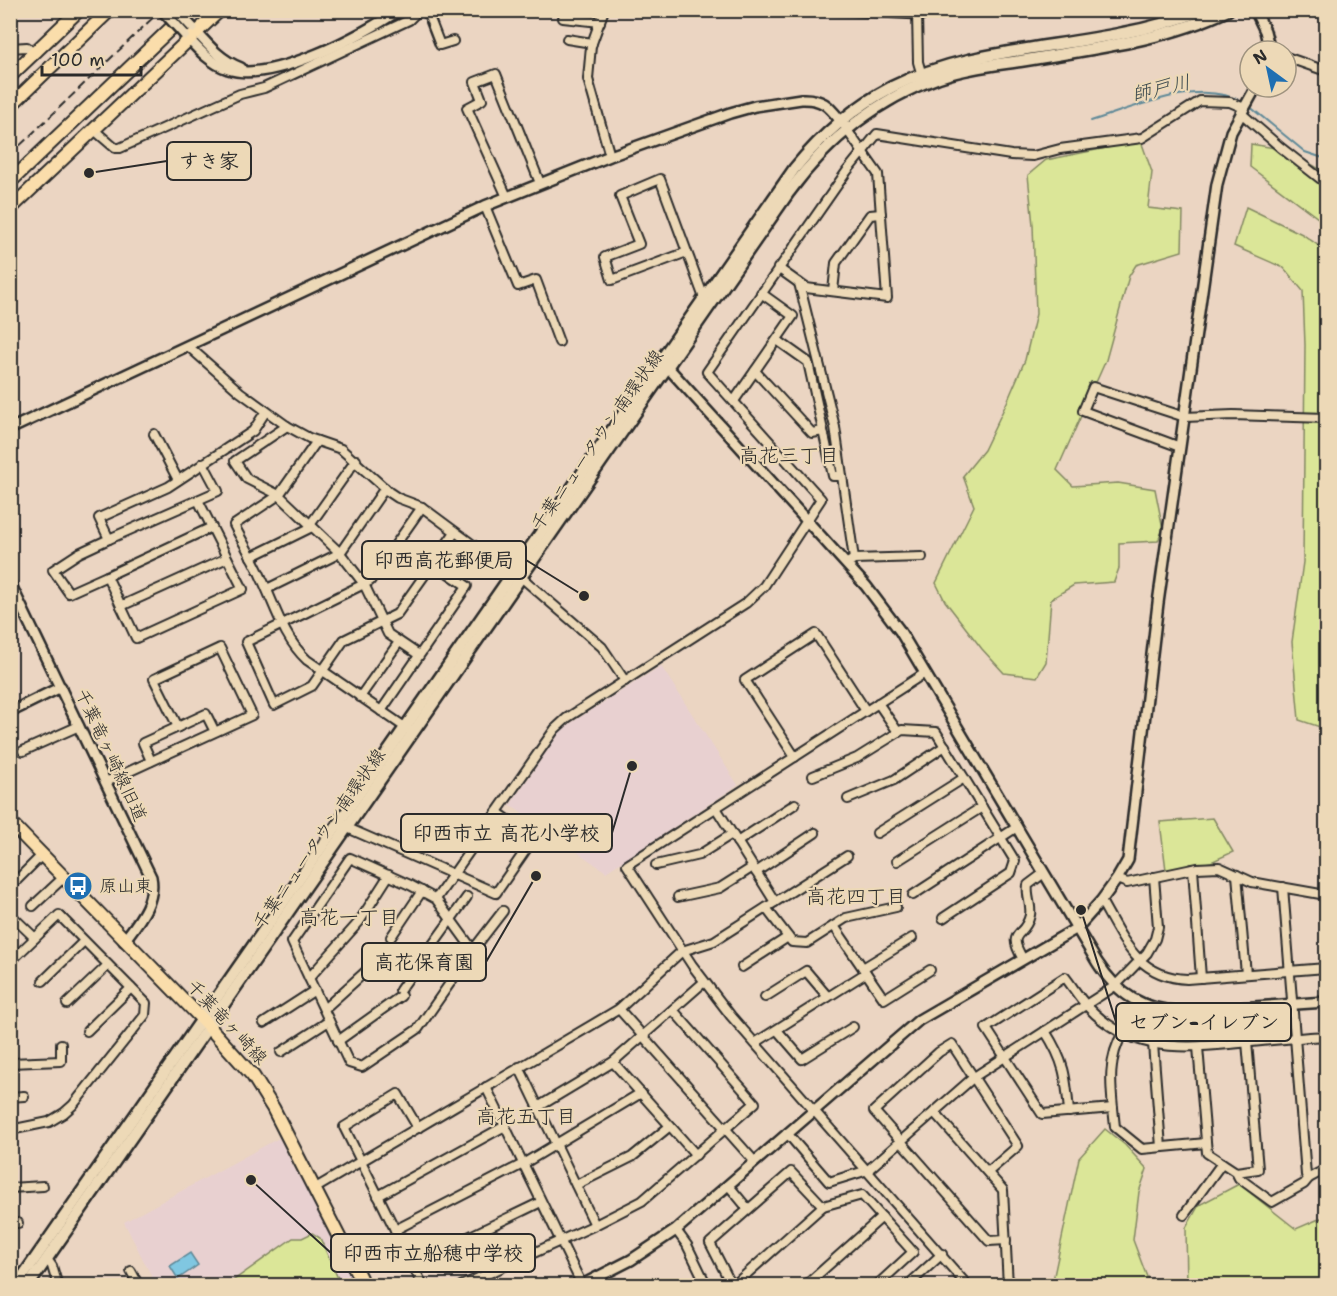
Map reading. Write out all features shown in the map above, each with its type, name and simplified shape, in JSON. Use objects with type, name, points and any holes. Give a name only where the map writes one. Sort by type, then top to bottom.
[{"type":"main road","points":[[10,76],[79,10]]},
{"type":"main road","points":[[10,106],[110,10]]},
{"type":"main road","points":[[10,182],[190,10]]},
{"type":"main road","points":[[10,209],[190,33],[220,10]]},
{"type":"main road","name":"千葉ニュータウン南環状線","points":[[923,79],[965,61],[1124,33],[1162,24],[1203,10]]},
{"type":"main road","name":"千葉ニュータウン南環状線","points":[[664,363],[704,298],[811,148],[844,126],[891,88],[966,70],[1142,39],[1189,27],[1228,10]]},
{"type":"main road","name":"千葉ニュータウン南環状線","points":[[18,1283],[205,1023],[664,363],[802,174],[844,126]]},
{"type":"main road","name":"千葉竜ヶ崎線","points":[[10,822],[242,1062],[264,1091],[364,1286]]},
{"type":"main road","name":"千葉ニュータウン南環状線","points":[[18,1283],[47,1259],[205,1023]]},
{"type":"street","points":[[162,10],[231,64],[262,71],[290,65],[342,42],[399,10]]},
{"type":"street","points":[[176,10],[190,33]]},
{"type":"street","points":[[93,129],[115,148],[120,148],[240,94],[264,88],[409,20],[421,10],[428,15],[440,45],[453,41]]},
{"type":"street","points":[[604,10],[592,43],[588,79],[610,156]]},
{"type":"street","points":[[833,10],[917,14],[960,10]]},
{"type":"street","points":[[1255,10],[1267,39]]},
{"type":"street","points":[[917,14],[918,62],[923,79]]},
{"type":"street","points":[[563,18],[600,22]]},
{"type":"street","points":[[567,39],[592,43]]},
{"type":"street","points":[[10,48],[27,46],[34,54]]},
{"type":"street","points":[[1298,61],[1326,71]]},
{"type":"street","points":[[507,197],[467,108],[482,100],[475,82],[496,74],[540,183]]},
{"type":"street","points":[[10,429],[485,206],[540,183],[737,111],[811,98],[827,104],[878,174],[887,298],[806,288],[778,268]]},
{"type":"street","points":[[486,1087],[581,1285],[631,1260],[676,1230],[919,1020],[1077,928],[1101,901],[1128,860],[1158,603],[1217,184],[1231,132],[1250,99]]},
{"type":"street","points":[[436,899],[555,729],[567,718],[746,603],[764,586],[821,499],[707,372],[847,171],[877,134],[1011,155],[1033,156],[1060,149],[1142,138],[1200,101],[1230,102],[1243,111],[1280,147],[1326,183]]},
{"type":"street","points":[[687,252],[612,280],[605,257],[639,244],[620,196],[660,179],[687,252],[704,298]]},
{"type":"street","points":[[485,206],[518,286],[536,280],[559,342]]},
{"type":"street","points":[[833,291],[836,263],[870,215],[882,214]]},
{"type":"street","points":[[799,283],[835,427],[850,562]]},
{"type":"street","points":[[734,401],[793,315],[761,293]]},
{"type":"street","points":[[777,340],[808,362],[833,476],[842,476]]},
{"type":"street","points":[[188,346],[240,392],[287,426],[317,441],[342,449],[398,498],[422,507],[484,553],[518,574],[602,647],[625,681]]},
{"type":"street","points":[[664,363],[806,522],[850,562],[890,617],[1077,928],[1115,986],[1144,1005],[1171,1011],[1326,1002]]},
{"type":"street","points":[[755,371],[812,433],[823,431]]},
{"type":"street","points":[[1180,447],[1083,411],[1093,387],[1185,417],[1326,418]]},
{"type":"street","points":[[109,539],[99,518],[168,487],[253,431],[266,411]]},
{"type":"street","points":[[287,426],[235,460],[248,479],[279,495],[339,553],[364,584],[388,634],[419,655]]},
{"type":"street","points":[[154,434],[178,480]]},
{"type":"street","points":[[317,441],[279,495],[234,525],[296,650],[322,671],[409,731]]},
{"type":"street","points":[[251,557],[311,526],[356,460]]},
{"type":"street","points":[[203,464],[218,491],[79,553],[53,570],[69,593],[212,527]]},
{"type":"street","points":[[267,589],[339,553],[385,488]]},
{"type":"street","points":[[107,576],[136,638],[243,589],[198,500]]},
{"type":"street","points":[[422,507],[370,581],[246,642],[274,705],[312,686],[344,640],[397,614],[455,532]]},
{"type":"street","points":[[850,562],[922,556]]},
{"type":"street","points":[[122,606],[227,558]]},
{"type":"street","points":[[381,711],[467,586],[433,563]]},
{"type":"street","name":"千葉竜ヶ崎線旧道","points":[[10,583],[152,882],[149,904],[124,941]]},
{"type":"street","points":[[795,757],[745,680],[816,634],[866,711]]},
{"type":"street","points":[[360,697],[399,642]]},
{"type":"street","points":[[106,783],[252,715],[220,648],[154,679],[177,727]]},
{"type":"street","points":[[925,673],[627,865],[704,982],[968,1286]]},
{"type":"street","points":[[10,712],[61,687]]},
{"type":"street","points":[[878,703],[898,732]]},
{"type":"street","points":[[151,761],[143,743],[177,727],[206,714],[214,732]]},
{"type":"street","points":[[23,751],[79,726]]},
{"type":"street","points":[[813,776],[857,758],[902,730],[936,732],[1015,861],[1011,873],[943,918]]},
{"type":"street","points":[[848,799],[894,780],[945,747]]},
{"type":"street","points":[[877,833],[964,778]]},
{"type":"street","points":[[656,865],[699,855],[735,838],[795,804]]},
{"type":"street","points":[[897,861],[982,807]]},
{"type":"street","points":[[716,808],[775,902]]},
{"type":"street","points":[[343,826],[496,893],[534,838],[497,812]]},
{"type":"street","points":[[914,894],[1017,827]]},
{"type":"street","points":[[678,897],[720,888],[815,833]]},
{"type":"street","points":[[10,887],[42,855]]},
{"type":"street","points":[[314,1189],[619,1009],[682,951],[714,941],[848,856]]},
{"type":"street","points":[[473,950],[436,899],[350,858],[292,942],[349,1063],[362,1067],[418,1029],[503,911]]},
{"type":"street","points":[[1117,879],[1126,883],[1193,869],[1220,867],[1252,882],[1326,895]]},
{"type":"street","points":[[1193,869],[1201,978]]},
{"type":"street","points":[[1023,959],[1015,946],[1015,941],[1027,924],[1031,912],[1027,894],[1028,885],[1044,873]]},
{"type":"street","points":[[309,978],[358,922],[389,875]]},
{"type":"street","points":[[1237,875],[1246,974]]},
{"type":"street","points":[[787,1133],[829,1182],[868,1170],[974,1077],[1115,986],[1150,948],[1157,932],[1154,877]]},
{"type":"street","points":[[33,906],[63,878]]},
{"type":"street","points":[[1283,886],[1306,1175],[1309,1178]]},
{"type":"street","points":[[391,938],[422,891]]},
{"type":"street","points":[[338,1041],[400,993],[467,897]]},
{"type":"street","points":[[1101,901],[1139,961],[1152,971],[1171,978],[1201,978],[1326,968]]},
{"type":"street","points":[[766,908],[792,942],[807,943],[846,918],[896,907]]},
{"type":"street","points":[[10,914],[35,938]]},
{"type":"street","points":[[10,962],[59,915],[146,1003],[145,1015],[73,1105],[49,1122],[10,1130]]},
{"type":"street","points":[[834,926],[884,999],[930,970]]},
{"type":"street","points":[[742,967],[788,937]]},
{"type":"street","points":[[755,1043],[828,997],[912,938]]},
{"type":"street","points":[[43,981],[84,941]]},
{"type":"street","points":[[324,1009],[374,964]]},
{"type":"street","points":[[68,1004],[108,965]]},
{"type":"street","points":[[765,997],[806,971],[828,997]]},
{"type":"street","points":[[1113,1108],[1042,1114],[986,1028],[1065,977],[1086,1005],[1103,1021],[1123,1033],[1153,1044],[1198,1047],[1326,1036]]},
{"type":"street","points":[[538,1107],[613,1062],[704,982]]},
{"type":"street","points":[[87,1031],[131,988]]},
{"type":"street","points":[[264,1023],[315,990]]},
{"type":"street","points":[[619,1009],[755,1162]]},
{"type":"street","points":[[461,1286],[596,1225],[642,1201],[754,1103],[673,1010]]},
{"type":"street","points":[[281,1052],[329,1021]]},
{"type":"street","points":[[777,1029],[802,1059],[853,1027]]},
{"type":"street","points":[[1045,1031],[1066,1071],[1069,1112]]},
{"type":"street","points":[[1123,1033],[1115,1049],[1110,1075],[1115,1127],[1142,1149],[1206,1143]]},
{"type":"street","points":[[1236,1172],[1258,1169],[1247,1042]]},
{"type":"street","points":[[10,1063],[61,1061],[61,1044]]},
{"type":"street","points":[[988,1172],[1018,1146],[952,1044],[939,1052],[874,1111],[989,1241],[1006,1240]]},
{"type":"street","points":[[1153,1044],[1161,1147]]},
{"type":"street","points":[[1198,1047],[1207,1153],[1236,1172],[1239,1178],[1272,1202],[1326,1169]]},
{"type":"street","points":[[613,1062],[696,1155]]},
{"type":"street","points":[[519,1067],[596,1225]]},
{"type":"street","points":[[395,1230],[523,1164],[641,1093]]},
{"type":"street","points":[[418,1128],[398,1094],[344,1127],[423,1286]]},
{"type":"street","points":[[10,1097],[24,1096]]},
{"type":"street","points":[[934,1112],[1003,1190],[1008,1285],[988,1286]]},
{"type":"street","points":[[378,1196],[505,1126]]},
{"type":"street","points":[[576,1185],[632,1157],[670,1126]]},
{"type":"street","points":[[1184,1215],[1222,1163]]},
{"type":"street","points":[[823,1206],[791,1172],[748,1209],[710,1243],[732,1286],[823,1206],[862,1195],[913,1252],[876,1286]]},
{"type":"street","points":[[10,1188],[43,1186]]},
{"type":"street","points":[[729,1186],[748,1209]]},
{"type":"street","points":[[412,1264],[541,1202]]},
{"type":"street","points":[[805,1286],[882,1217]]},
{"type":"street","points":[[676,1230],[687,1245],[707,1286]]},
{"type":"street","points":[[907,1286],[942,1254]]},
{"type":"street","points":[[47,1259],[52,1266],[58,1286]]},
{"type":"street","points":[[131,1271],[139,1286]]},
{"type":"street","points":[[601,1276],[605,1286]]},
{"type":"shaded area","points":[[661,666],[738,785],[606,872],[510,805],[560,732]]},
{"type":"shaded area","points":[[279,1138],[355,1285],[212,1285],[208,1276],[179,1285],[156,1285],[124,1222]]},
{"type":"green space","points":[[1141,141],[1152,172],[1148,208],[1183,212],[1182,251],[1136,265],[1129,276],[1106,360],[1057,470],[1073,486],[1118,483],[1155,489],[1163,529],[1158,541],[1119,543],[1119,568],[1114,582],[1074,585],[1051,599],[1046,662],[1037,677],[1004,673],[982,649],[945,601],[936,583],[974,506],[963,476],[984,450],[1007,402],[1025,360],[1036,314],[1033,225],[1028,175],[1046,160]]},
{"type":"green space","points":[[1251,144],[1287,150],[1326,173],[1326,224],[1250,167]]},
{"type":"green space","points":[[1246,207],[1302,234],[1326,251],[1326,729],[1299,720],[1292,642],[1303,562],[1305,345],[1303,291],[1284,268],[1234,246]]},
{"type":"green space","points":[[1213,818],[1233,852],[1211,862],[1166,870],[1160,822]]},
{"type":"green space","points":[[1105,1129],[1125,1145],[1147,1169],[1139,1192],[1133,1240],[1150,1285],[1052,1285],[1079,1158]]},
{"type":"green space","points":[[1239,1184],[1296,1229],[1326,1216],[1326,1285],[1187,1285],[1186,1228],[1199,1205]]},
{"type":"green space","points":[[312,1233],[320,1238],[341,1285],[227,1285],[293,1238],[302,1238]]},
{"type":"water","points":[[190,1253],[198,1265],[178,1279],[170,1266]]},
{"type":"waterway","name":"師戸川","points":[[1091,121],[1147,102],[1188,94],[1208,93],[1227,96],[1244,103]]},
{"type":"waterway","name":"師戸川","points":[[1249,106],[1305,152],[1326,159]]},
{"type":"railway","points":[[10,155],[161,10]]},
{"type":"place","name":"すき家","points":[[89,173]]},
{"type":"place","name":"印西高花郵便局","points":[[584,596]]},
{"type":"place","name":"印西市立 高花小学校","points":[[632,766]]},
{"type":"place","name":"高花保育園","points":[[536,876]]},
{"type":"place","name":"原山東","points":[[78,886]]},
{"type":"place","name":"セブン-イレブン","points":[[1081,910]]},
{"type":"place","name":"印西市立船穂中学校","points":[[251,1180]]},
{"type":"district","name":"高花三丁目","points":[[789,455]]},
{"type":"district","name":"高花四丁目","points":[[856,896]]},
{"type":"district","name":"高花一丁目","points":[[349,917]]},
{"type":"district","name":"高花五丁目","points":[[526,1116]]}]
